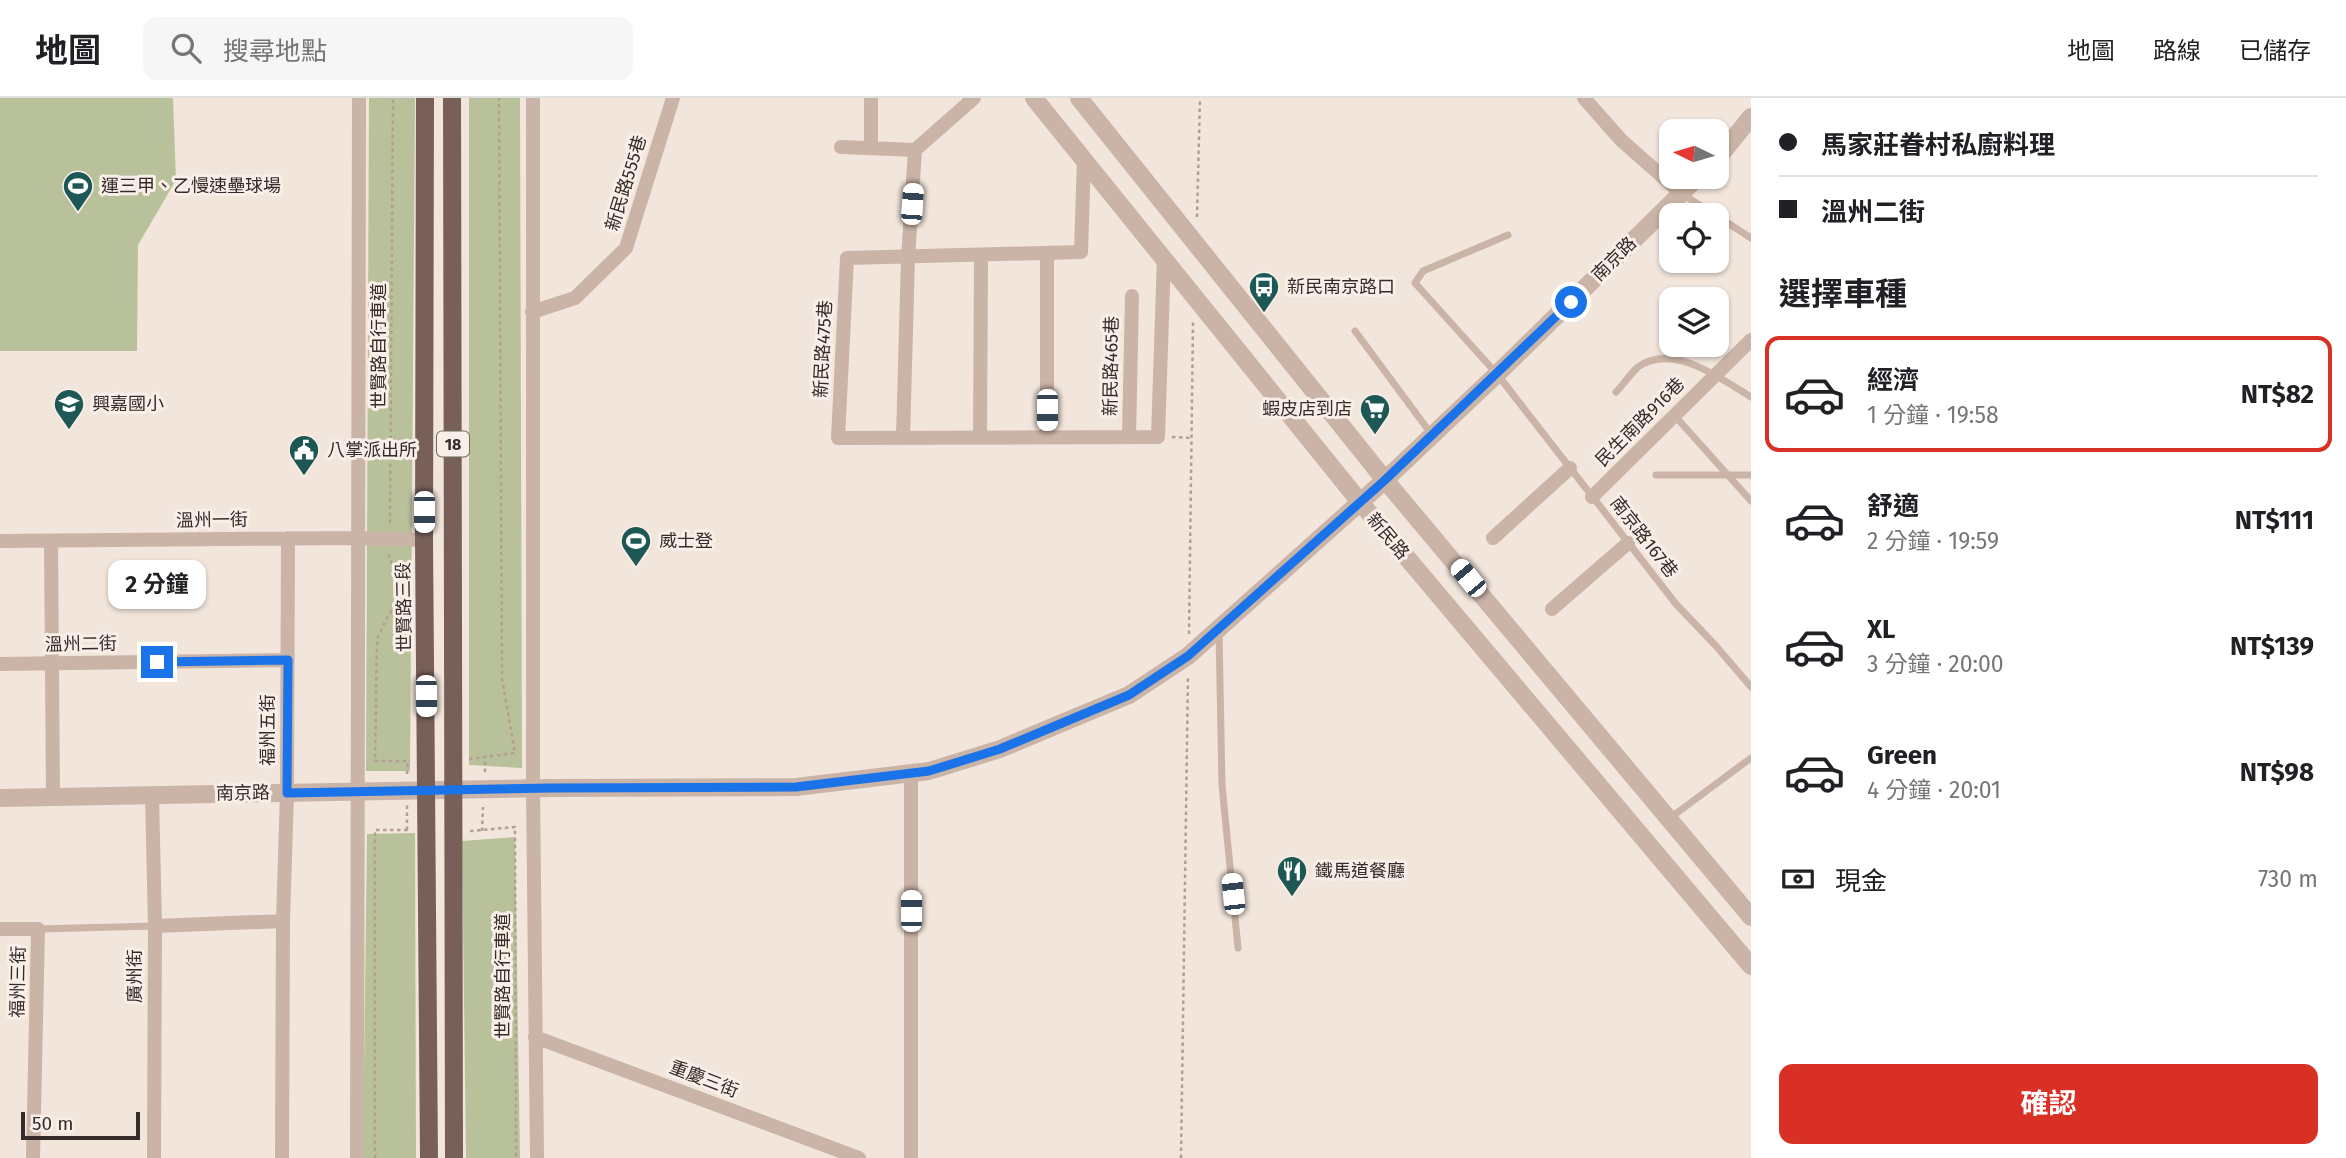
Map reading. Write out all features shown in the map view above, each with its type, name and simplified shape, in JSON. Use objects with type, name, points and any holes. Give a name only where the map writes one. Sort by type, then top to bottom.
[{"type":"main road","name":"世賢路三段","points":[[425,98],[424,540],[429,1158]]},
{"type":"main road","name":"18","points":[[453,98],[454,1158]]},
{"type":"street","points":[[357,1158],[359,98]]},
{"type":"street","points":[[533,98],[533,789],[537,1158]]},
{"type":"street","name":"新民路555巷","points":[[532,312],[575,298],[626,248],[673,98]]},
{"type":"street","points":[[871,148],[872,98]]},
{"type":"street","points":[[841,147],[915,150],[974,98]]},
{"type":"street","name":"新民路","points":[[1034,98],[1360,502],[1751,967]]},
{"type":"street","name":"新民路","points":[[1079,98],[1385,480],[1751,917]]},
{"type":"street","points":[[1584,98],[1621,140],[1681,193]]},
{"type":"street","points":[[1729,144],[1751,117]]},
{"type":"street","points":[[903,438],[908,258],[915,150]]},
{"type":"street","name":"新民路475巷","points":[[1084,158],[1081,252],[847,258],[838,438],[1158,437]]},
{"type":"street","name":"南京路","points":[[0,798],[796,787],[929,771],[1000,749],[1129,695],[1188,656],[1432,436],[1685,189]]},
{"type":"street","points":[[1047,253],[1047,437]]},
{"type":"street","points":[[980,437],[981,255]]},
{"type":"street","points":[[1158,437],[1164,257]]},
{"type":"street","name":"新民路465巷","points":[[1129,437],[1132,296]]},
{"type":"street","name":"民生南路916巷","points":[[1592,497],[1751,340]]},
{"type":"street","points":[[1493,538],[1570,468]]},
{"type":"street","name":"溫州一街","points":[[0,541],[288,538],[424,540]]},
{"type":"street","name":"福州五街","points":[[282,1158],[282,921],[287,793],[288,538]]},
{"type":"street","points":[[51,541],[53,797]]},
{"type":"street","points":[[1552,609],[1628,543]]},
{"type":"street","name":"溫州二街","points":[[0,664],[288,660]]},
{"type":"street","points":[[911,774],[911,1158]]},
{"type":"street","name":"廣州街","points":[[152,795],[155,926],[154,1158]]},
{"type":"street","points":[[155,926],[282,921]]},
{"type":"street","name":"福州三街","points":[[0,929],[38,929],[33,1158]]},
{"type":"street","name":"重慶三街","points":[[535,1037],[859,1158]]},
{"type":"lane","points":[[1681,193],[1696,203]]},
{"type":"lane","points":[[1729,224],[1751,238]]},
{"type":"lane","name":"南京路167巷","points":[[1508,235],[1423,271],[1415,284],[1497,374],[1676,604],[1751,687]]},
{"type":"lane","points":[[1354,331],[1432,436]]},
{"type":"lane","name":"民生南路916巷","points":[[1616,393],[1639,367],[1660,359],[1679,359],[1751,397]]},
{"type":"lane","points":[[1675,415],[1751,501]]},
{"type":"lane","points":[[1656,475],[1751,475]]},
{"type":"lane","points":[[1219,627],[1222,785],[1238,948]]},
{"type":"lane","points":[[1669,818],[1751,758]]},
{"type":"lane","points":[[38,929],[155,926]]},
{"type":"path","name":"世賢路自行車道","points":[[393,98],[389,559],[401,578],[402,595],[377,639],[374,761],[408,761]]},
{"type":"path","points":[[485,758],[516,753],[502,679],[499,98]]},
{"type":"path","points":[[1196,243],[1200,98]]},
{"type":"path","points":[[1181,1158],[1194,295]]},
{"type":"path","points":[[1158,437],[1192,438]]},
{"type":"path","name":"世賢路自行車道","points":[[482,831],[515,827],[516,1158]]},
{"type":"path","points":[[375,1158],[375,830],[407,830]]},
{"type":"green space","name":"運三甲、乙慢速壘球場","points":[[0,98],[173,98],[176,180],[138,245],[137,351],[0,351]]},
{"type":"green space","points":[[369,98],[415,98],[410,771],[366,771]]},
{"type":"green space","points":[[469,98],[520,98],[522,768],[469,765]]},
{"type":"green space","points":[[415,833],[416,1158],[363,1158],[367,834]]},
{"type":"green space","points":[[515,837],[520,1158],[466,1158],[462,841]]},
{"type":"place","name":"運三甲、乙慢速壘球場","points":[[78,213]]},
{"type":"place","name":"新民南京路口","points":[[1264,314]]},
{"type":"place","name":"興嘉國小","points":[[69,431]]},
{"type":"place","name":"蝦皮店到店","points":[[1375,436]]},
{"type":"place","name":"八掌派出所","points":[[304,477]]},
{"type":"place","name":"威士登","points":[[636,568]]},
{"type":"place","name":"鐵馬道餐廳","points":[[1292,898]]},
{"type":"route","points":[[157,662],[288,660],[287,793],[796,787],[929,771],[1000,749],[1071,721],[1129,695],[1188,656],[1385,480],[1571,302]]}]
